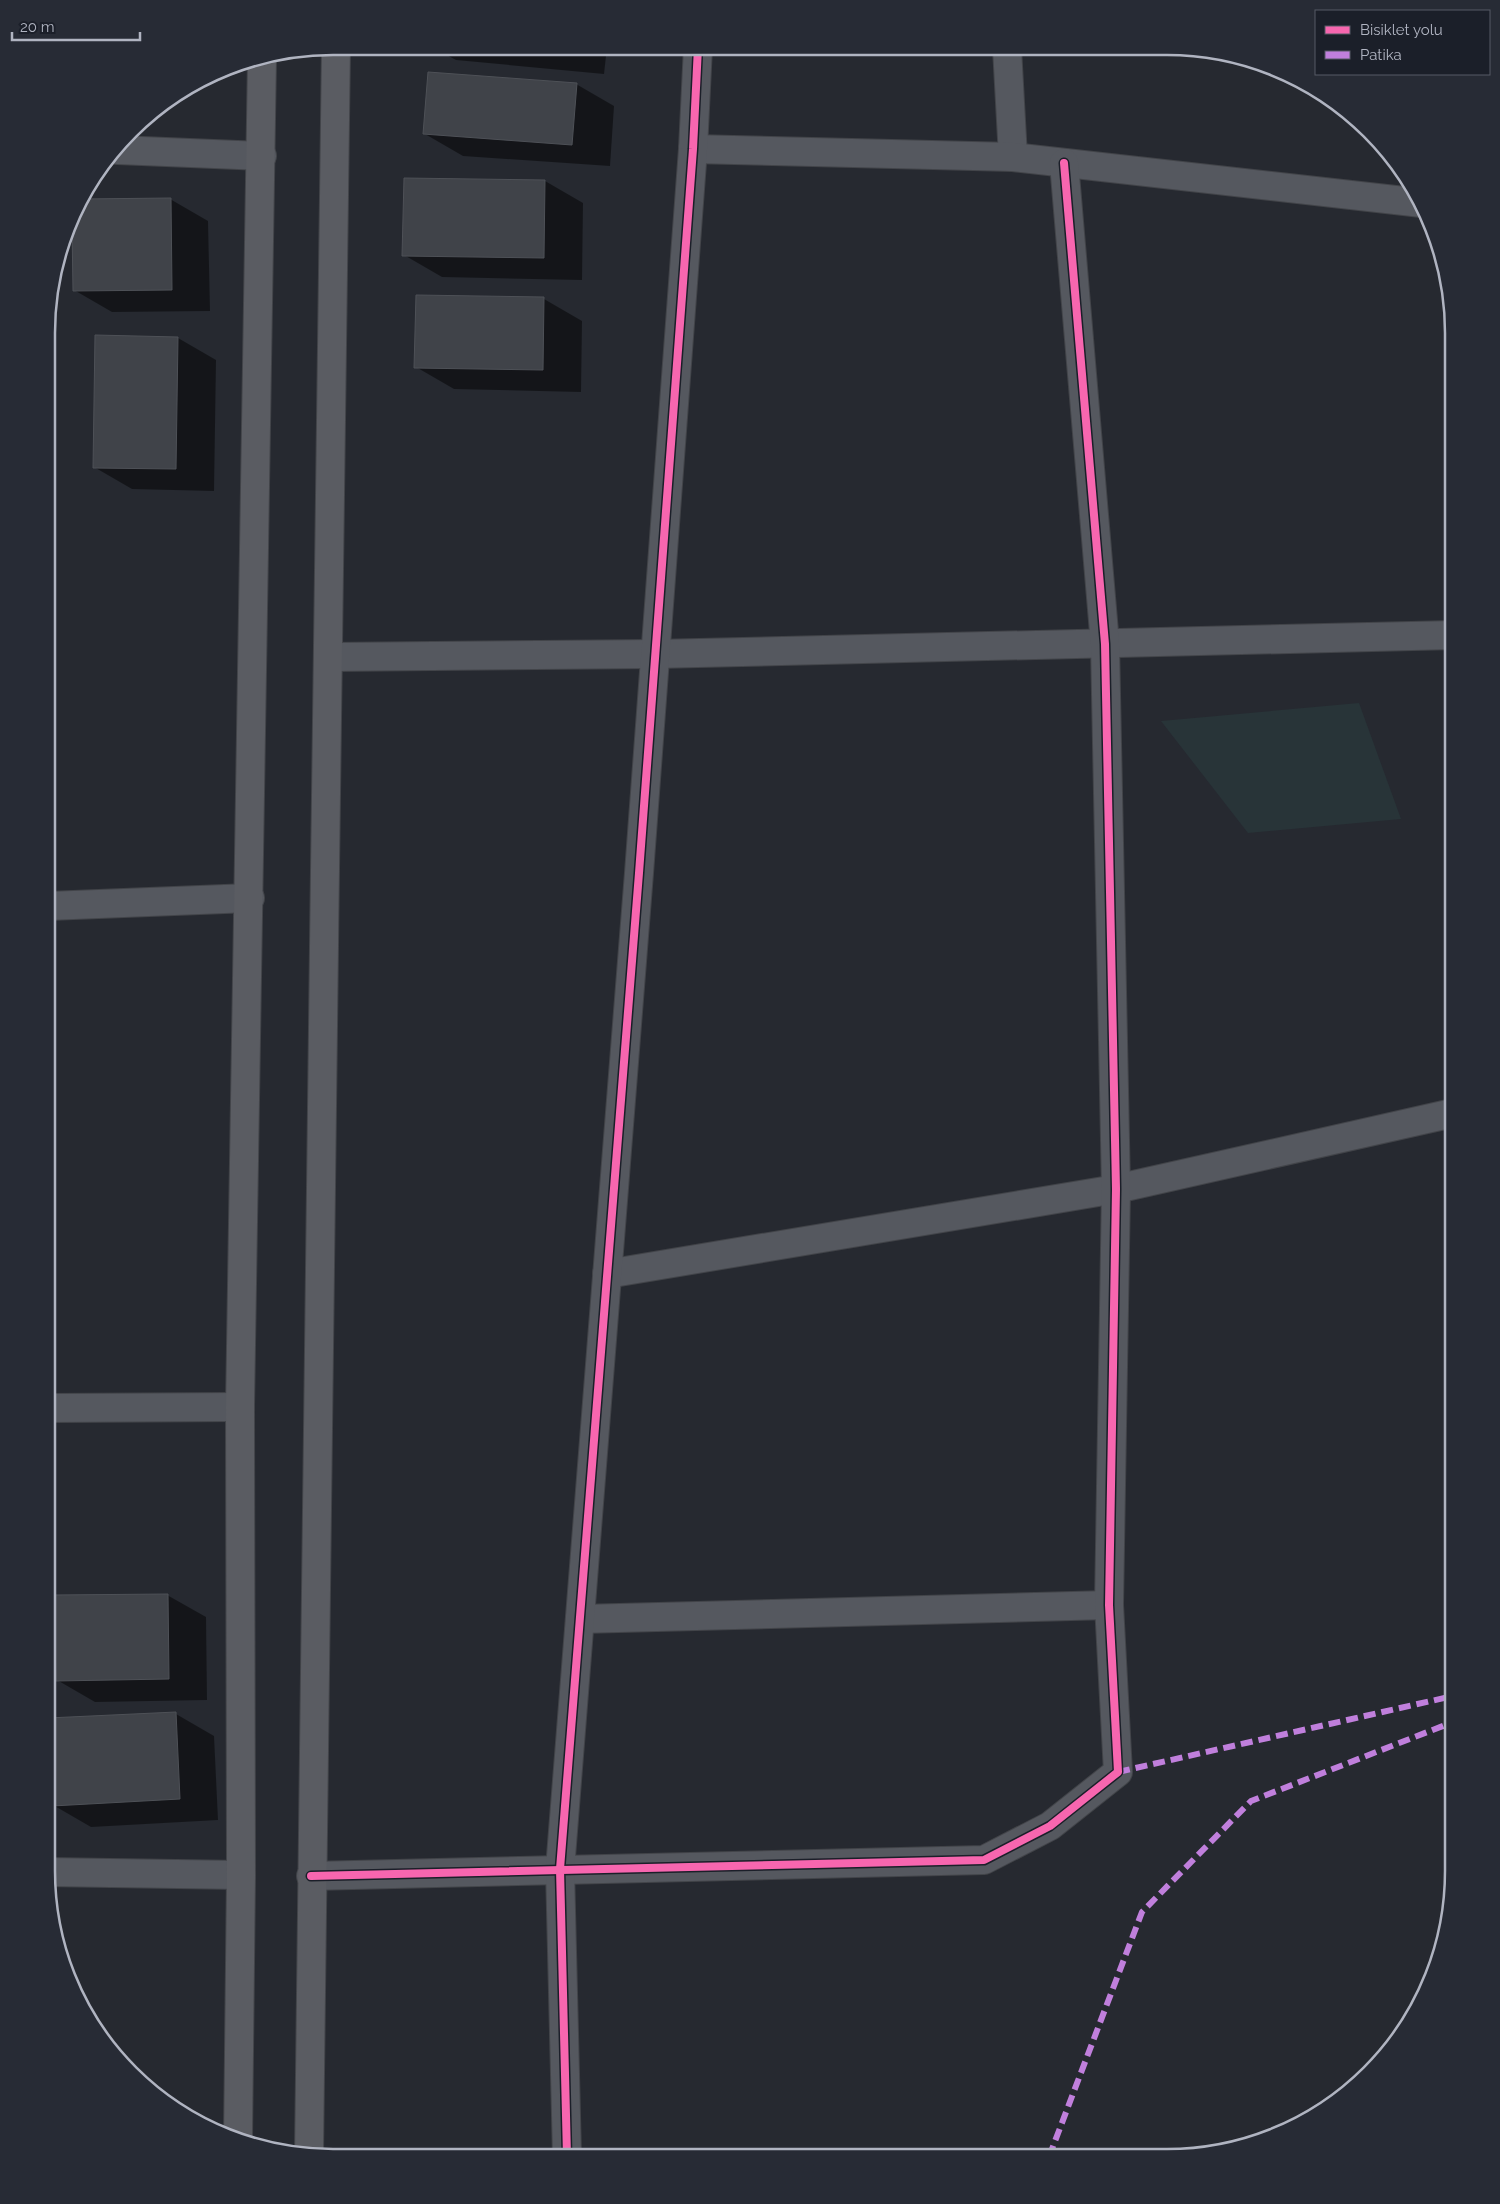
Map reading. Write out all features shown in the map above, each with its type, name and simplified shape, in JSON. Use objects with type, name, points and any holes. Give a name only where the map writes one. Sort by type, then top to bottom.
[{"type":"main road","points":[[309,2148],[316,1412],[329,657],[336,55]]},
{"type":"main road","points":[[238,2132],[241,1875],[240,1407],[250,898],[262,64]]},
{"type":"street","points":[[567,2149],[560,1869],[655,654],[693,149],[698,55]]},
{"type":"street","points":[[1007,55],[1013,157]]},
{"type":"street","points":[[693,149],[1013,157],[1412,202]]},
{"type":"street","points":[[124,150],[262,156]]},
{"type":"street","points":[[311,1876],[984,1860],[1050,1826],[1118,1772],[1109,1605],[1116,1189],[1105,644],[1064,163]]},
{"type":"street","points":[[329,657],[655,654],[1445,635]]},
{"type":"street","points":[[55,906],[250,898]]},
{"type":"street","points":[[607,1274],[1116,1189],[1445,1115]]},
{"type":"street","points":[[55,1408],[240,1407]]},
{"type":"street","points":[[580,1618],[1109,1605]]},
{"type":"street","points":[[55,1872],[241,1875]]},
{"type":"shaded area","points":[[1359,703],[1401,819],[1248,833],[1161,721]]},
{"type":"building","points":[[428,72],[577,83],[572,145],[423,134]]},
{"type":"building","points":[[404,178],[545,180],[544,258],[402,256]]},
{"type":"building","points":[[171,198],[172,290],[73,291],[72,238],[90,199]]},
{"type":"building","points":[[416,295],[544,297],[543,370],[414,368]]},
{"type":"building","points":[[95,335],[178,337],[176,469],[93,468]]},
{"type":"building","points":[[168,1594],[169,1679],[56,1681],[55,1595]]},
{"type":"building","points":[[176,1712],[180,1799],[55,1806],[55,1718]]},
{"type":"marked path","points":[[1118,1772],[1445,1698]]},
{"type":"marked path","points":[[1052,2149],[1142,1912],[1251,1801],[1445,1725]]},
{"type":"cycle path","points":[[567,2149],[560,1869],[639,873],[693,149],[698,55]]},
{"type":"cycle path","points":[[311,1876],[984,1860],[1050,1826],[1118,1772],[1109,1605],[1116,1189],[1105,644],[1064,163]]}]
